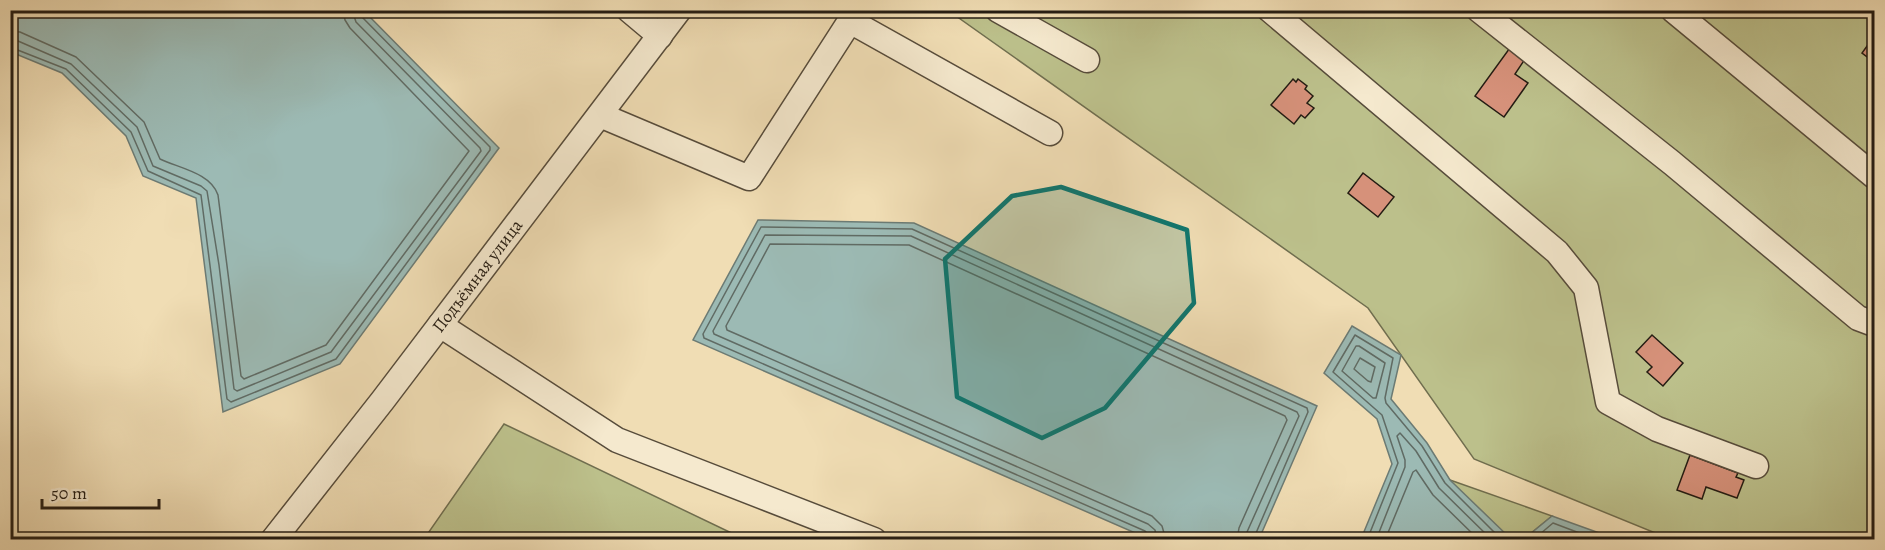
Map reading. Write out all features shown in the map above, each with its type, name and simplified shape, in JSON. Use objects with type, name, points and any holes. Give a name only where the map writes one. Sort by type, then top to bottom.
[{"type":"street","points":[[628,10],[660,36]]},
{"type":"street","name":"Подъёмная улица","points":[[273,540],[680,10]]},
{"type":"street","points":[[998,10],[1087,60]]},
{"type":"street","points":[[1270,10],[1557,252],[1586,288],[1608,402],[1657,429],[1756,466]]},
{"type":"street","points":[[1479,10],[1672,163],[1858,318],[1875,324]]},
{"type":"street","points":[[1673,10],[1875,176]]},
{"type":"street","points":[[600,115],[749,178],[850,21],[1050,133]]},
{"type":"street","points":[[440,325],[617,440],[874,540]]},
{"type":"highlighted area","points":[[1061,187],[1187,230],[1194,303],[1105,408],[1042,438],[957,397],[945,259],[1012,196]]},
{"type":"green space","points":[[949,11],[1874,11],[1874,539],[1670,539],[1474,459],[1368,308]]},
{"type":"green space","points":[[504,424],[744,539],[424,539]]},
{"type":"green space","points":[[1450,480],[1552,516],[1524,539],[1425,540]]},
{"type":"water","points":[[10,11],[364,11],[499,148],[340,364],[223,412],[196,198],[143,176],[126,136],[62,73],[11,52]]},
{"type":"water","points":[[758,220],[914,223],[1317,406],[1259,539],[1149,539],[693,340]]},
{"type":"water","points":[[1352,326],[1401,355],[1391,399],[1427,443],[1450,480],[1511,539],[1361,539],[1392,464],[1377,419],[1324,373]]},
{"type":"water","points":[[1552,516],[1616,539],[1524,539]]},
{"type":"building","points":[[1870,42],[1874,46],[1874,62],[1862,53]]},
{"type":"building","points":[[1512,45],[1527,56],[1515,74],[1528,83],[1504,117],[1475,96]]},
{"type":"building","points":[[1293,79],[1296,82],[1298,79],[1307,86],[1305,89],[1313,96],[1307,103],[1314,108],[1305,118],[1301,115],[1294,124],[1271,105]]},
{"type":"building","points":[[1363,173],[1394,197],[1378,217],[1348,193]]},
{"type":"building","points":[[1652,335],[1683,363],[1663,386],[1647,372],[1652,367],[1636,352]]},
{"type":"building","points":[[1690,455],[1738,473],[1736,477],[1744,480],[1737,498],[1706,487],[1702,499],[1677,490]]}]
